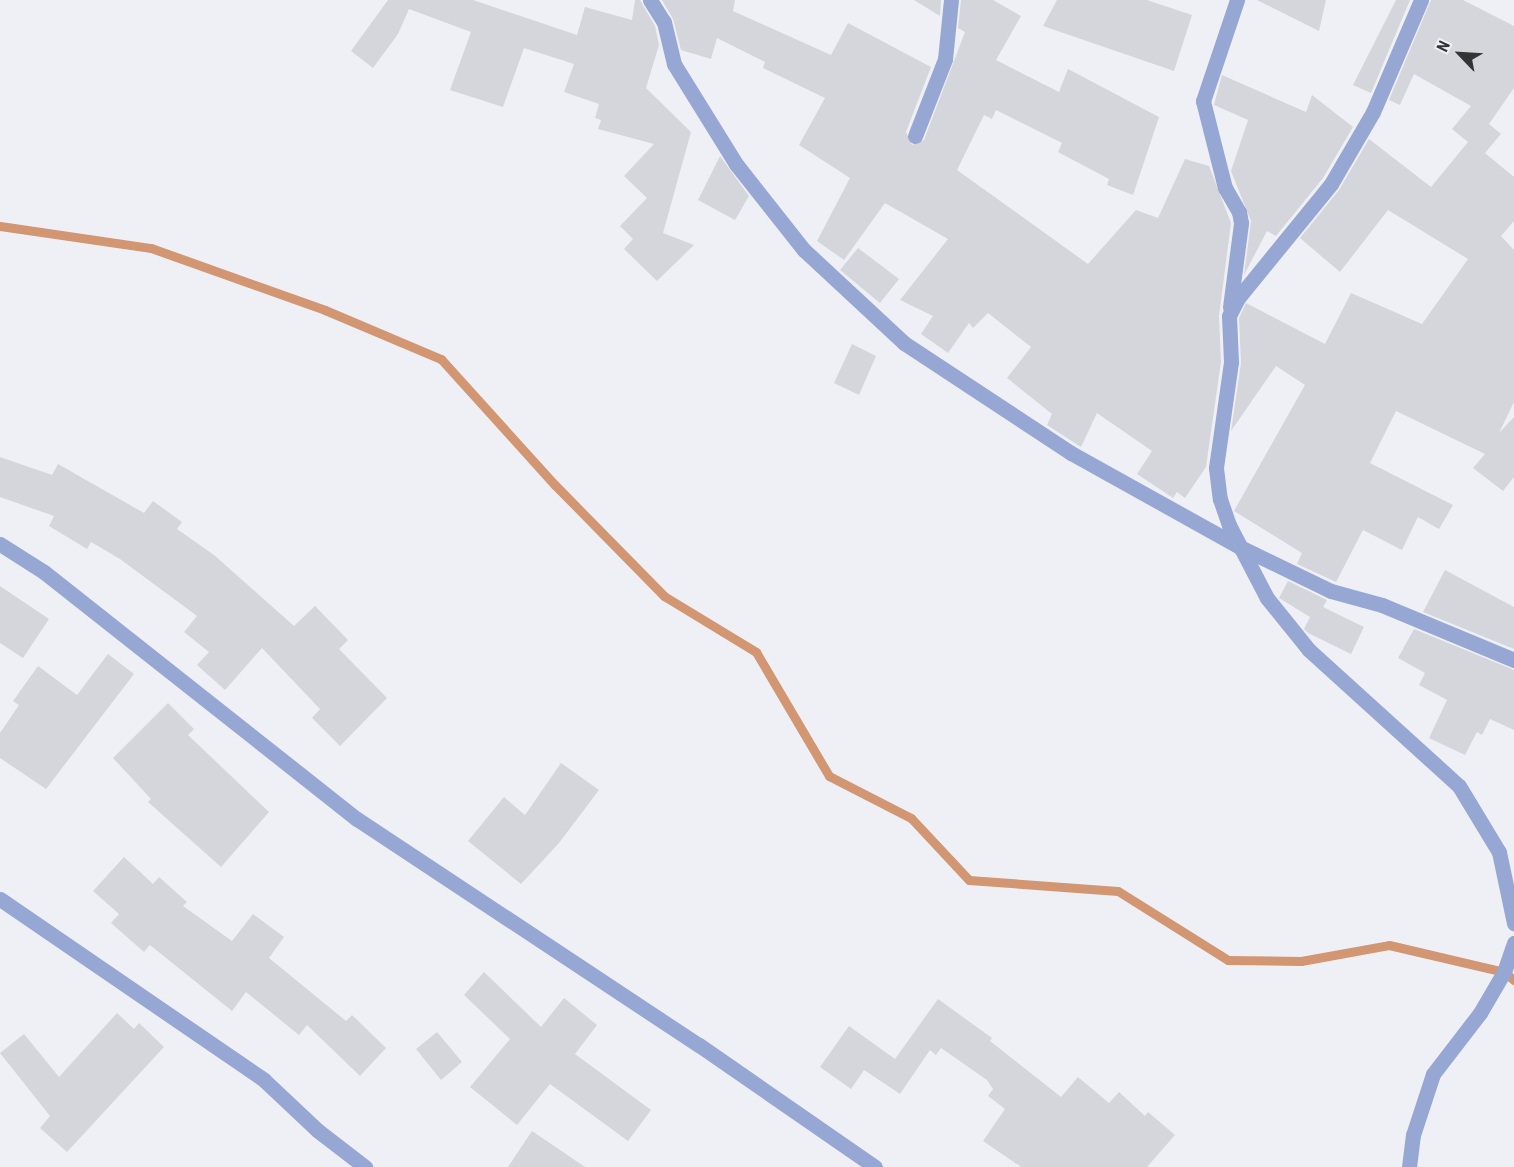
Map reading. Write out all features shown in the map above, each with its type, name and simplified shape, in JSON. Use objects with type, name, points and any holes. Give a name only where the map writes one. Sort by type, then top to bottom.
[{"type":"street","points":[[650,0],[664,22],[674,64],[736,164],[804,250],[904,343],[1071,453],[1240,547],[1331,591],[1382,605],[1514,660]]},
{"type":"street","points":[[915,136],[945,59],[951,0]]},
{"type":"street","points":[[1237,0],[1203,101],[1225,188],[1239,212],[1241,223],[1229,316],[1231,362],[1216,468],[1220,499],[1240,547],[1267,598],[1309,650],[1459,786],[1499,852],[1514,923]]},
{"type":"street","points":[[1229,316],[1238,298],[1331,184],[1373,112],[1421,0]]},
{"type":"street","points":[[0,544],[44,572],[365,825],[699,1045],[875,1167]]},
{"type":"street","points":[[0,899],[264,1080],[317,1130],[365,1167]]},
{"type":"street","points":[[1409,1167],[1413,1135],[1433,1074],[1480,1013],[1504,972],[1514,943]]},
{"type":"building","points":[[388,0],[473,0],[577,35],[585,7],[632,20],[635,0],[640,0],[655,26],[659,45],[646,88],[691,132],[663,233],[694,245],[657,281],[624,249],[633,239],[620,226],[647,198],[624,176],[654,144],[598,129],[601,120],[595,118],[599,104],[564,92],[574,64],[524,48],[503,107],[450,90],[471,32],[409,9],[398,34],[373,68],[351,51]]},
{"type":"building","points":[[662,0],[735,0],[733,11],[831,55],[848,23],[931,67],[906,132],[912,145],[924,140],[965,32],[958,28],[961,0],[993,0],[1021,16],[996,60],[1059,92],[1068,69],[1159,117],[1133,195],[1107,185],[1109,179],[1058,152],[1062,143],[996,110],[992,119],[984,115],[957,170],[1088,264],[1136,210],[1158,218],[1185,159],[1209,166],[1231,223],[1219,316],[1221,362],[1206,467],[1185,498],[1177,492],[1173,498],[1137,474],[1152,451],[1097,413],[1081,447],[1047,425],[1052,414],[1007,378],[1031,347],[988,313],[973,328],[969,323],[948,353],[921,334],[933,316],[900,300],[948,239],[885,203],[844,260],[817,241],[850,178],[799,145],[825,98],[763,68],[765,62],[717,38],[711,59],[681,50],[673,19]]},
{"type":"building","points":[[914,0],[941,0],[940,16]]},
{"type":"building","points":[[1057,0],[1147,0],[1192,15],[1174,71],[1043,26]]},
{"type":"building","points":[[1257,0],[1326,0],[1319,31]]},
{"type":"building","points":[[1396,0],[1410,0],[1371,93],[1353,85]]},
{"type":"building","points":[[1431,0],[1463,0],[1514,26],[1514,88],[1489,124],[1501,134],[1485,153],[1514,177],[1514,221],[1501,236],[1514,250],[1514,402],[1499,433],[1514,417],[1514,477],[1503,491],[1473,468],[1485,454],[1396,411],[1370,463],[1453,505],[1439,529],[1418,517],[1402,550],[1363,530],[1336,582],[1297,564],[1302,553],[1234,511],[1305,385],[1276,366],[1231,431],[1241,363],[1239,318],[1246,303],[1325,344],[1351,293],[1422,324],[1468,259],[1388,210],[1340,272],[1300,238],[1339,190],[1369,139],[1431,187],[1468,142],[1452,129],[1471,106],[1414,74],[1400,105],[1389,100]]},
{"type":"building","points":[[1222,75],[1306,112],[1312,95],[1353,127],[1323,178],[1276,236],[1267,231],[1244,275],[1251,221],[1231,171],[1248,120],[1214,105]]},
{"type":"building","points":[[720,156],[749,196],[735,220],[698,200]]},
{"type":"building","points":[[858,248],[899,279],[880,303],[840,270]]},
{"type":"building","points":[[852,344],[876,356],[859,395],[834,383]]},
{"type":"building","points":[[0,457],[52,475],[58,464],[144,513],[153,501],[182,522],[177,529],[214,555],[294,626],[315,606],[348,640],[339,649],[387,698],[340,746],[312,718],[320,709],[262,648],[225,690],[197,665],[209,652],[184,632],[197,616],[120,559],[91,542],[87,549],[49,526],[54,516],[0,497]]},
{"type":"building","points":[[1445,570],[1514,607],[1514,649],[1423,612]]},
{"type":"building","points":[[1288,581],[1327,600],[1323,607],[1364,627],[1351,654],[1304,629],[1310,617],[1279,598]]},
{"type":"building","points":[[0,586],[49,619],[23,658],[0,643]]},
{"type":"building","points":[[1414,629],[1514,670],[1514,730],[1490,719],[1482,735],[1477,732],[1465,755],[1429,738],[1447,700],[1419,685],[1425,673],[1398,658]]},
{"type":"building","points":[[108,654],[134,674],[46,789],[0,758],[0,733],[19,705],[13,701],[38,666],[77,695]]},
{"type":"building","points":[[168,703],[194,729],[188,735],[269,812],[221,867],[148,802],[151,799],[113,758]]},
{"type":"building","points":[[561,763],[599,790],[559,843],[521,884],[468,841],[504,797],[525,815]]},
{"type":"building","points":[[124,857],[153,884],[159,877],[187,902],[183,906],[232,941],[253,914],[284,937],[269,958],[346,1021],[352,1015],[386,1048],[360,1076],[307,1025],[299,1035],[246,992],[232,1011],[150,945],[144,952],[111,923],[119,914],[93,891]]},
{"type":"building","points":[[484,972],[541,1027],[564,998],[597,1025],[575,1054],[651,1110],[628,1141],[550,1084],[517,1125],[470,1087],[510,1039],[464,995]]},
{"type":"building","points":[[938,999],[992,1038],[990,1041],[1061,1097],[1078,1077],[1109,1103],[1119,1092],[1145,1116],[1148,1112],[1175,1135],[1147,1167],[1021,1167],[983,1141],[1005,1109],[988,1096],[993,1089],[987,1080],[941,1048],[936,1055],[930,1050],[900,1094],[864,1070],[851,1089],[820,1067],[849,1026],[895,1059]]},
{"type":"building","points":[[117,1013],[134,1029],[139,1023],[164,1047],[67,1152],[40,1128],[50,1116],[0,1053],[24,1034],[59,1077]]},
{"type":"building","points":[[437,1032],[462,1062],[441,1080],[416,1049]]},
{"type":"building","points":[[532,1131],[585,1167],[508,1167]]},
{"type":"waterway","points":[[0,226],[151,248],[325,310],[441,359],[555,485],[664,596],[756,652],[829,776],[911,818],[969,880],[1118,891],[1228,960],[1301,961],[1389,945],[1504,972],[1514,980]]}]
